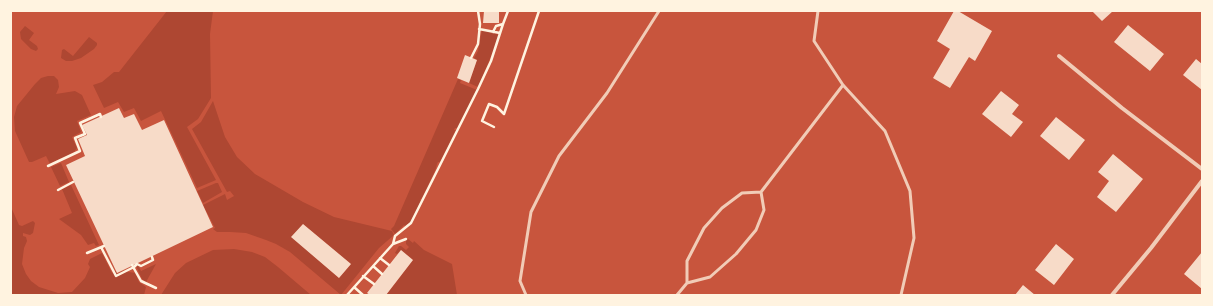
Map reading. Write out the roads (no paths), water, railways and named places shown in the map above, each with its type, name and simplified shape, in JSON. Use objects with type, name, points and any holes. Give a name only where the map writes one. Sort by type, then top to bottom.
[{"type":"street","points":[[1059,56],[1122,108],[1202,169]]},
{"type":"street","points":[[1112,295],[1151,248],[1202,181]]},
{"type":"lane","points":[[526,295],[520,281],[531,212],[559,156],[607,93],[659,11]]},
{"type":"lane","points":[[818,11],[814,41],[843,85],[885,131],[910,191],[914,238],[901,295]]},
{"type":"lane","points":[[677,295],[687,283],[710,277],[736,254],[756,230],[764,210],[761,192],[843,85]]},
{"type":"lane","points":[[687,283],[687,261],[704,228],[722,208],[742,193],[761,192]]}]
